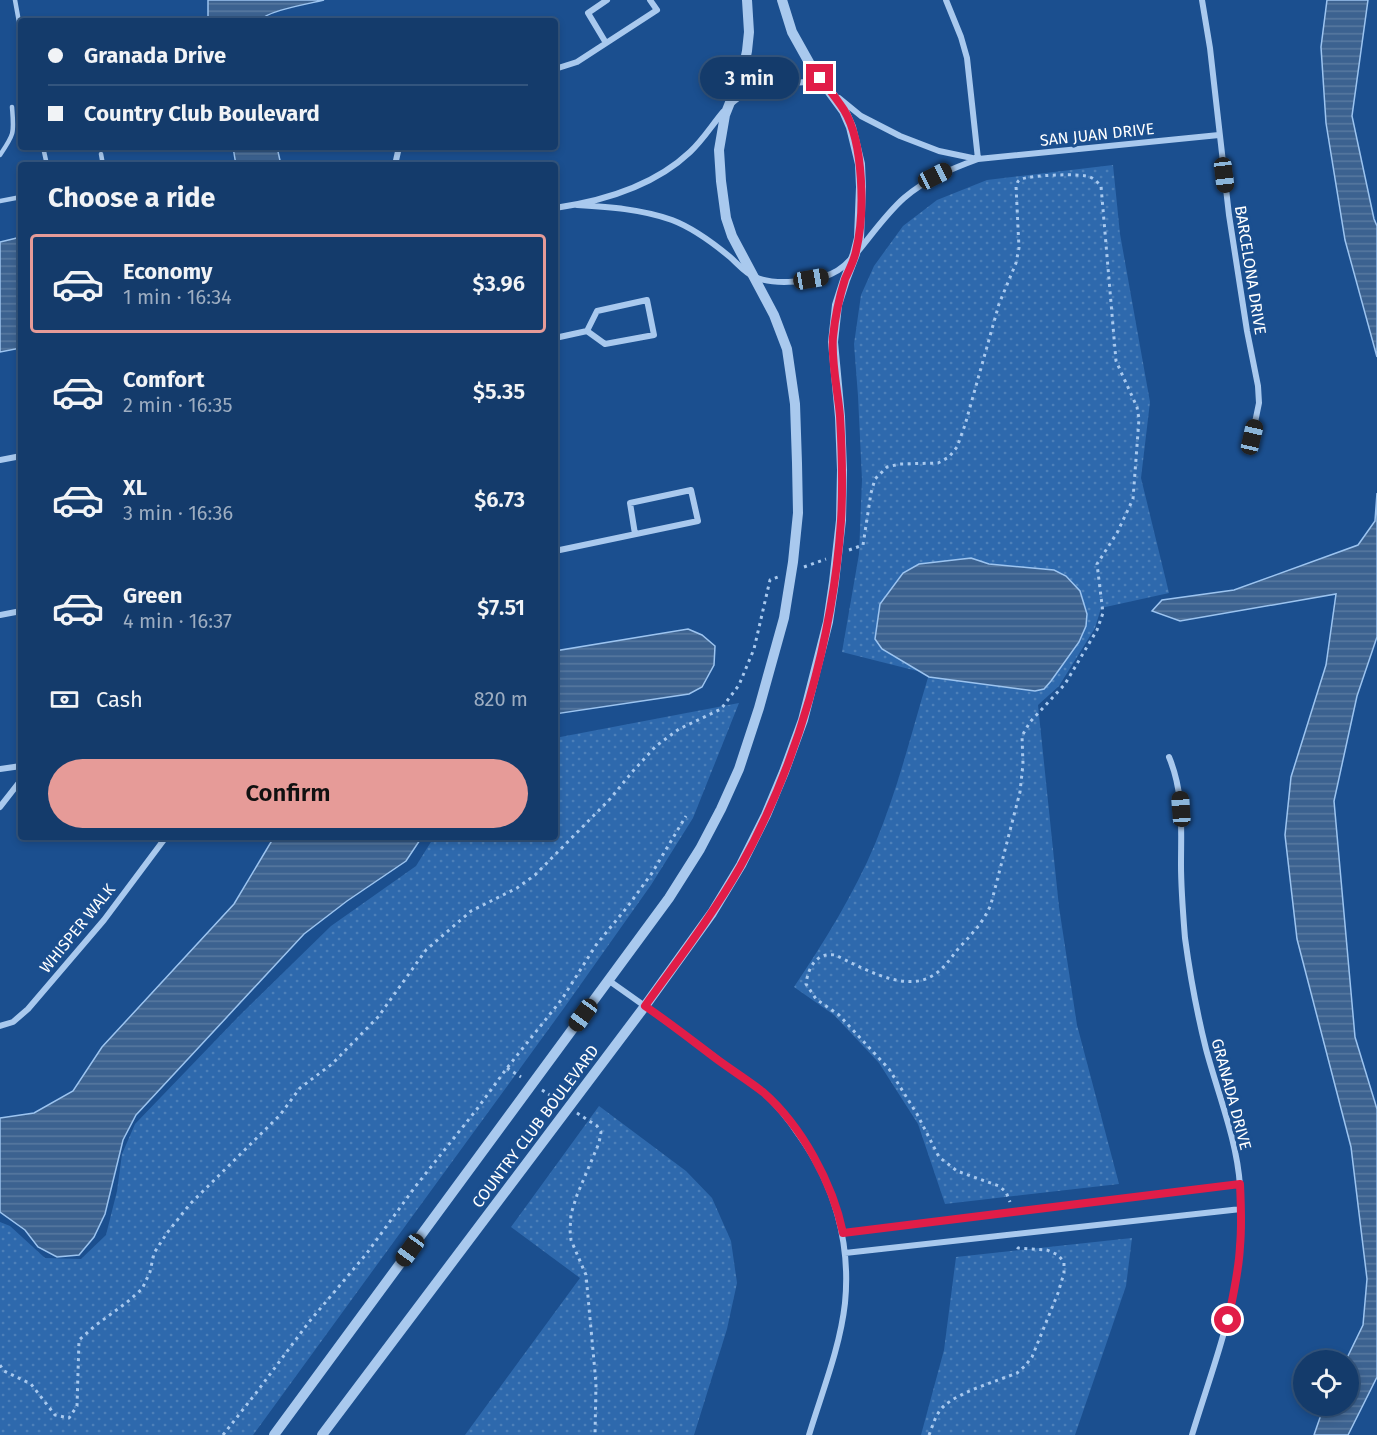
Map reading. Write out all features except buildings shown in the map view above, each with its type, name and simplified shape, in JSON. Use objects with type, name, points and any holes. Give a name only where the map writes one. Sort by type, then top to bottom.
[{"type":"street","points":[[606,43],[588,13],[608,0]]},
{"type":"street","points":[[558,68],[577,62],[657,10],[650,0]]},
{"type":"street","name":"COUNTRY CLUB BOULEVARD","points":[[274,1435],[669,898],[699,849],[739,769],[784,618],[792,572],[798,513],[793,393],[787,349],[774,315],[732,236],[726,218],[721,181],[719,150],[725,116],[743,70],[747,51],[749,32],[747,0]]},
{"type":"street","name":"COUNTRY CLUB BOULEVARD","points":[[322,1435],[645,1006],[712,913],[741,865],[766,814],[803,720],[828,622],[841,520],[840,417],[833,342],[837,305],[859,238],[861,187],[860,164],[851,127],[844,111],[811,66],[792,32],[782,0]]},
{"type":"street","points":[[947,0],[967,58],[978,159]]},
{"type":"street","name":"BARCELONA DRIVE","points":[[1202,0],[1210,48],[1229,215],[1258,386],[1259,403],[1252,437]]},
{"type":"street","name":"SAN JUAN DRIVE","points":[[558,208],[577,205],[626,191],[672,168],[704,137],[729,105],[746,92],[775,84],[807,82],[830,90],[861,116],[900,136],[939,151],[978,159]]},
{"type":"street","name":"SAN JUAN DRIVE","points":[[577,205],[637,210],[672,220],[705,238],[753,277],[764,280],[798,281],[823,277],[844,267],[904,198],[935,176],[978,159],[1219,135]]},
{"type":"street","points":[[558,337],[587,331],[605,344],[654,335],[647,300],[597,311],[587,331]]},
{"type":"street","points":[[0,460],[18,457]]},
{"type":"street","points":[[558,550],[698,521],[691,490],[630,503],[635,534]]},
{"type":"street","points":[[0,615],[18,612]]},
{"type":"street","name":"GRANADA DRIVE","points":[[1169,757],[1180,792],[1181,882],[1185,938],[1206,1049],[1232,1143],[1240,1184],[1241,1209],[1240,1248],[1228,1320],[1192,1435]]},
{"type":"street","points":[[0,769],[18,766]]},
{"type":"street","points":[[0,807],[18,784]]},
{"type":"street","name":"WHISPER WALK","points":[[0,1026],[13,1022],[28,1009],[104,920],[164,840]]},
{"type":"street","points":[[609,980],[763,1093],[783,1114],[822,1172],[843,1233],[846,1285],[845,1305],[837,1345],[809,1435]]},
{"type":"street","points":[[843,1233],[1240,1184]]},
{"type":"street","points":[[845,1253],[1241,1209]]},
{"type":"lane","points":[[15,0],[18,18]]},
{"type":"lane","points":[[0,155],[12,137],[14,129],[12,107]]},
{"type":"lane","points":[[101,154],[102,162]]},
{"type":"lane","points":[[0,201],[18,198]]},
{"type":"path","points":[[0,1365],[4,1371],[31,1384],[56,1415],[69,1418],[77,1406],[79,1340],[142,1289],[150,1272],[154,1253],[190,1204],[280,1115],[300,1088],[332,1064],[378,1017],[426,950],[471,911],[517,888],[535,875],[610,800],[656,746],[679,729],[721,709],[739,686],[754,649],[770,580],[863,545],[875,479],[887,467],[900,464],[938,463],[949,457],[957,447],[999,304],[1016,263],[1019,248],[1016,186],[1018,180],[1045,176],[1088,176],[1095,179],[1101,186],[1116,361],[1137,407],[1139,419],[1133,499],[1117,533],[1097,564],[1103,613],[1097,630],[1065,684],[1030,722],[1022,736],[1023,774],[1018,804],[991,904],[987,915],[979,925],[940,970],[930,978],[912,982],[880,976],[829,954],[817,958],[808,972],[806,984],[816,999],[839,1015],[889,1069],[917,1114],[939,1157],[957,1170],[999,1186],[1006,1192],[1010,1213]]},
{"type":"path","points":[[223,1435],[309,1322],[367,1253],[415,1187],[562,999],[596,945],[652,873],[686,816]]},
{"type":"path","points":[[507,1068],[597,1126],[601,1132],[599,1143],[576,1195],[570,1230],[571,1240],[586,1275],[596,1383],[595,1435]]},
{"type":"path","points":[[929,1435],[942,1407],[955,1397],[1017,1373],[1025,1366],[1046,1326],[1064,1273],[1064,1262],[1058,1255],[1047,1250],[1018,1248],[1014,1244],[1012,1234]]},
{"type":"shaded area","points":[[208,0],[324,0],[280,11],[263,18],[208,18]]},
{"type":"shaded area","points":[[1327,0],[1368,0],[1352,116],[1377,226],[1377,357],[1345,240],[1326,123],[1321,47]]},
{"type":"shaded area","points":[[234,150],[278,150],[280,162],[236,162]]},
{"type":"shaded area","points":[[1113,165],[1120,234],[1150,402],[1141,478],[1169,593],[1101,608],[1095,628],[1059,686],[1038,705],[1059,907],[1077,1025],[1119,1184],[945,1204],[918,1124],[879,1063],[834,1015],[794,987],[838,917],[875,844],[898,781],[929,674],[842,652],[859,554],[862,480],[854,344],[861,295],[874,266],[903,226],[937,200],[987,180]]},
{"type":"shaded area","points":[[18,238],[18,349],[0,352],[0,242]]},
{"type":"shaded area","points":[[1377,493],[1377,637],[1357,696],[1334,801],[1355,1037],[1377,1109],[1377,1377],[1359,1413],[1359,1350],[1351,1350],[1363,1325],[1367,1279],[1351,1147],[1297,939],[1285,835],[1291,777],[1326,665],[1336,594],[1180,621],[1152,611],[1162,600],[1234,590],[1358,545],[1375,521]]},
{"type":"shaded area","points":[[971,558],[989,564],[1054,570],[1066,576],[1080,591],[1087,614],[1086,626],[1079,642],[1044,689],[1035,691],[929,677],[882,649],[875,639],[880,604],[903,573],[919,564]]},
{"type":"shaded area","points":[[688,629],[702,635],[715,646],[714,665],[702,687],[689,694],[558,714],[558,651]]},
{"type":"shaded area","points":[[739,703],[693,818],[651,885],[253,1435],[0,1435],[0,1222],[10,1226],[45,1258],[81,1259],[106,1235],[117,1191],[122,1154],[135,1124],[239,1016],[331,926],[416,866],[432,840],[558,840],[558,737]]},
{"type":"shaded area","points":[[272,840],[420,840],[406,861],[347,901],[304,934],[136,1115],[123,1140],[105,1214],[94,1237],[79,1255],[57,1257],[38,1247],[25,1230],[0,1212],[0,1118],[34,1113],[73,1091],[102,1047],[234,904]]},
{"type":"shaded area","points":[[599,1106],[686,1171],[712,1198],[731,1241],[737,1283],[727,1329],[694,1435],[465,1435],[580,1278],[511,1227]]},
{"type":"shaded area","points":[[1132,1238],[1126,1286],[1075,1435],[921,1435],[944,1350],[956,1257]]},
{"type":"shaded area","points":[[1321,1416],[1358,1416],[1348,1435],[1314,1435]]},
{"type":"route","points":[[820,78],[844,111],[851,127],[860,164],[861,187],[859,238],[837,305],[834,326],[833,342],[842,470],[841,520],[828,622],[803,720],[766,814],[741,865],[712,913],[645,1006],[763,1093],[777,1107],[790,1122],[822,1172],[843,1233],[1240,1184],[1241,1222],[1238,1272],[1228,1320]]}]
